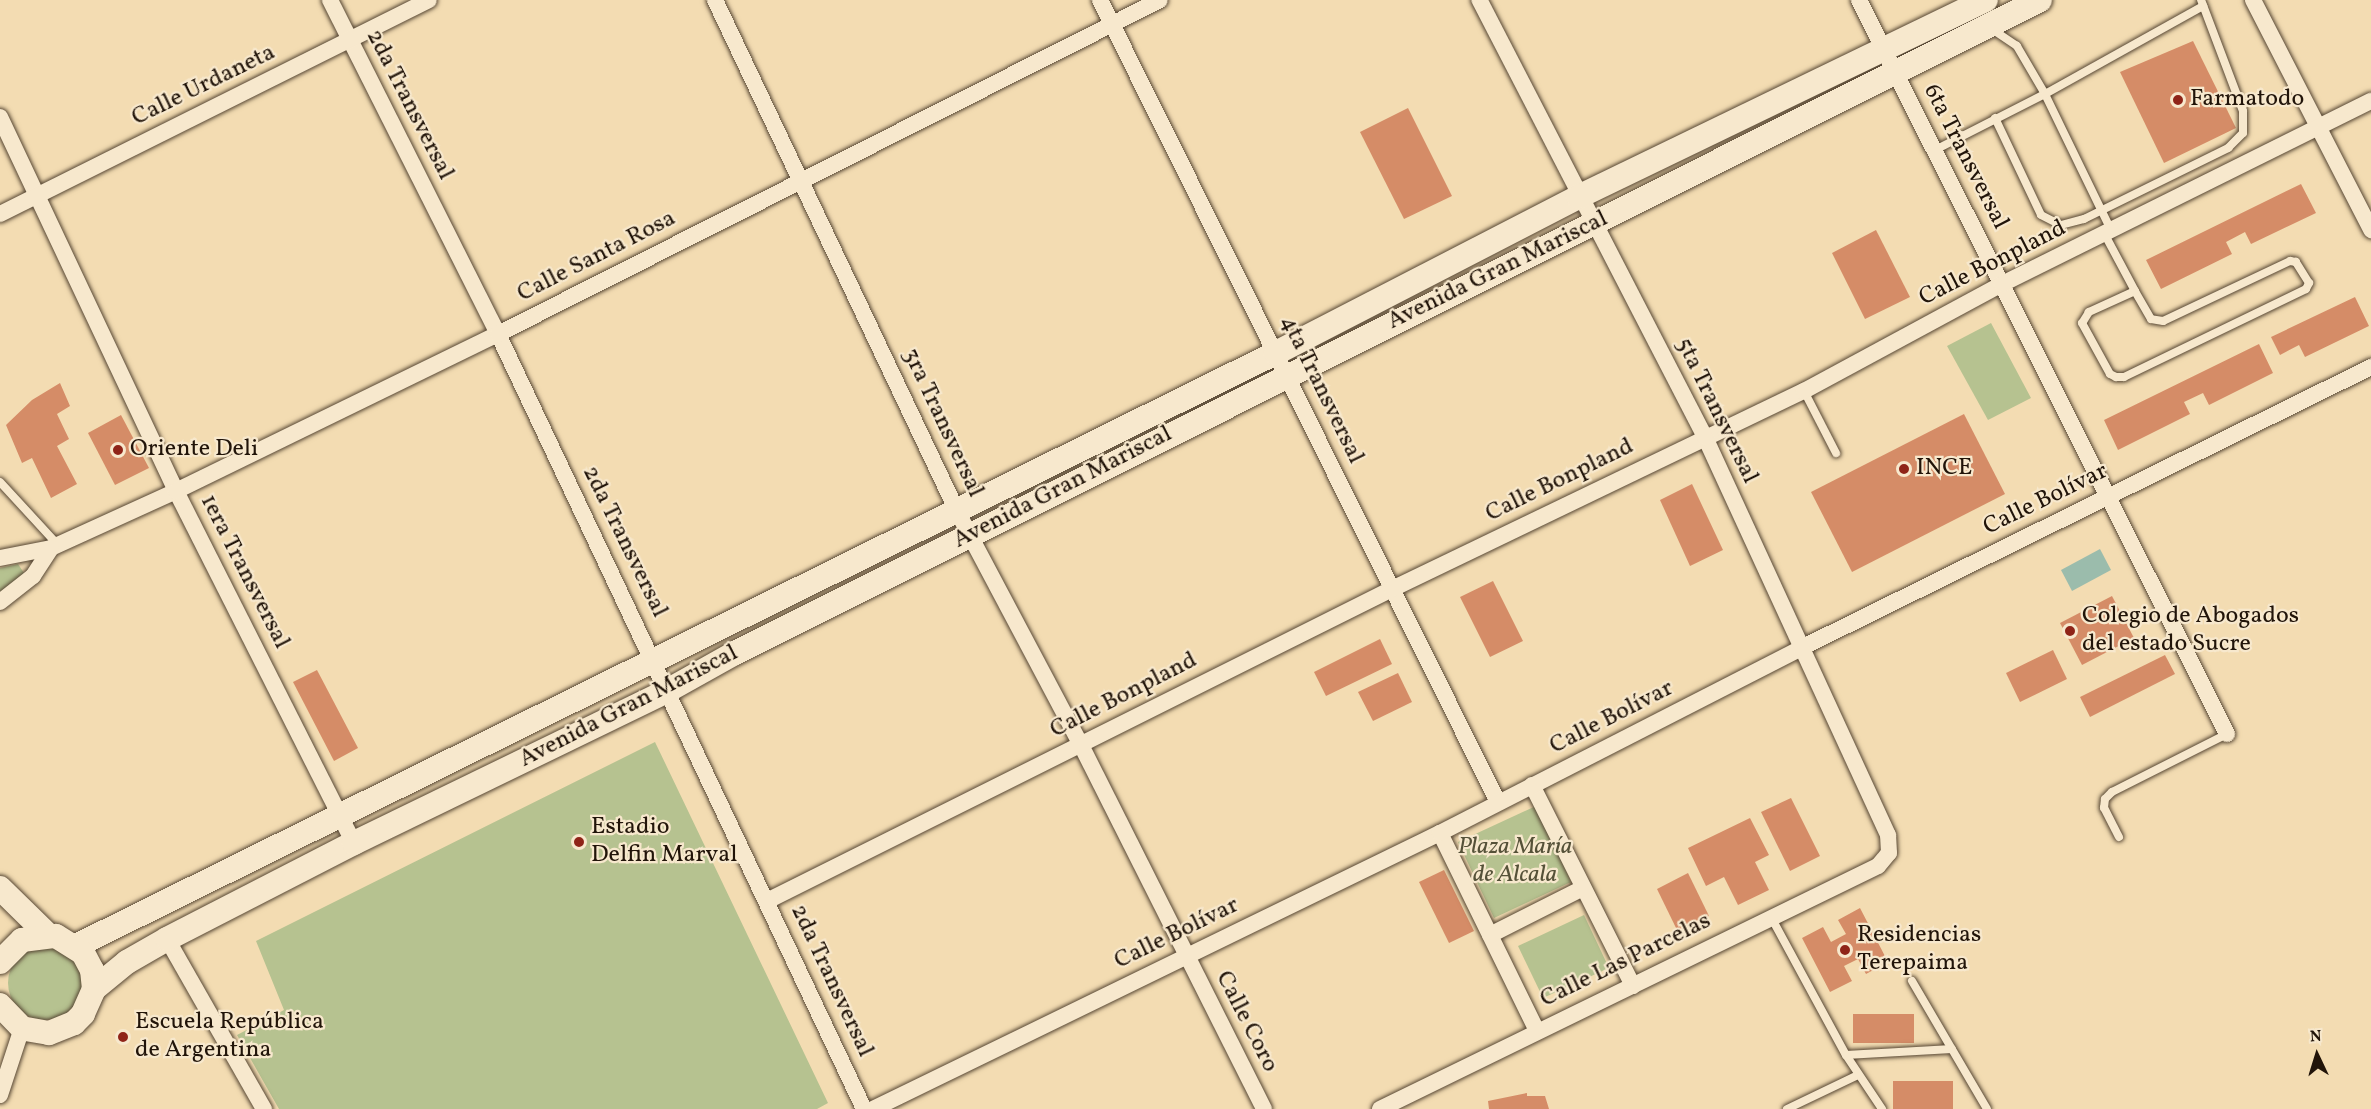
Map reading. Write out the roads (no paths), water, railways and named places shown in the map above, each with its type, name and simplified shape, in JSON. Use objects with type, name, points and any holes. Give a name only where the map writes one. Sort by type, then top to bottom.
[{"type":"street","name":"2da Transversal","points":[[330,0],[498,334],[655,661],[667,691],[864,1109]]},
{"type":"street","name":"Calle Urdaneta","points":[[0,214],[429,0]]},
{"type":"street","name":"3ra Transversal","points":[[715,0],[969,536],[1081,745],[1185,957]]},
{"type":"street","name":"4ta Transversal","points":[[1100,0],[1498,802]]},
{"type":"street","name":"Calle Santa Rosa","points":[[0,558],[54,546],[176,491],[498,334],[1160,0]]},
{"type":"street","name":"5ta Transversal","points":[[1479,0],[1578,197],[1705,438],[1888,835],[1889,853]]},
{"type":"street","name":"6ta Transversal","points":[[1859,0],[2227,735]]},
{"type":"street","name":"Avenida Gran Mariscal","points":[[76,946],[341,818],[956,509],[1276,353],[1578,197],[1986,0]]},
{"type":"street","name":"Avenida Gran Mariscal","points":[[94,989],[127,962],[167,939],[354,843],[667,691],[1288,375],[2040,0]]},
{"type":"street","points":[[2253,0],[2371,230]]},
{"type":"street","name":"Calle Bonpland","points":[[767,901],[1392,589],[1804,391],[2002,284],[2371,101]]},
{"type":"street","name":"1era Transversal","points":[[0,117],[176,491],[354,843]]},
{"type":"street","name":"Calle Bolívar","points":[[873,1109],[1440,833],[1801,648],[2371,367]]},
{"type":"street","points":[[0,602],[33,576],[54,546]]},
{"type":"street","points":[[1532,785],[1633,986]]},
{"type":"street","points":[[1440,833],[1537,1030]]},
{"type":"street","name":"Calle Las Parcelas","points":[[1380,1109],[1537,1030],[1633,986],[1878,866],[1889,853]]},
{"type":"street","points":[[0,888],[48,934],[76,946],[89,961],[94,989],[90,1002],[74,1023],[49,1033],[22,1028],[0,1005]]},
{"type":"street","points":[[1490,935],[1583,888]]},
{"type":"street","points":[[1,952],[22,940],[48,934]]},
{"type":"street","points":[[167,939],[264,1109]]},
{"type":"street","name":"Calle Coro","points":[[1185,957],[1264,1109]]},
{"type":"street","points":[[0,1095],[22,1028]]},
{"type":"lane","points":[[1935,150],[1995,118],[2045,94],[2202,3],[2243,111],[2243,133],[2239,140],[2210,158],[2101,209],[2061,225],[2041,214],[1995,118]]},
{"type":"lane","points":[[1986,27],[2017,46],[2045,94],[2101,209],[2107,232],[2151,319],[2163,321],[2290,261],[2296,262],[2309,283],[2306,289],[2124,377],[2116,377],[2110,374],[2082,323],[2083,317],[2135,291]]},
{"type":"lane","points":[[1804,391],[1836,453]]},
{"type":"lane","points":[[0,482],[54,546]]},
{"type":"lane","points":[[2119,837],[2104,808],[2105,799],[2112,792],[2227,735]]},
{"type":"lane","points":[[1771,918],[1846,1055],[1882,1109]]},
{"type":"lane","points":[[1912,981],[1987,1109]]},
{"type":"lane","points":[[1846,1055],[1952,1049]]},
{"type":"lane","points":[[1787,1109],[1858,1075]]},
{"type":"place","name":"Farmatodo","points":[[2178,100]]},
{"type":"place","name":"Oriente Deli","points":[[118,450]]},
{"type":"place","name":"INCE","points":[[1904,469]]},
{"type":"place","name":"Colegio de Abogados del estado Sucre","points":[[2070,631]]},
{"type":"place","name":"Estadio Delfin Marval","points":[[579,842]]},
{"type":"place","name":"Residencias Terepaima","points":[[1845,950]]},
{"type":"place","name":"Escuela República de Argentina","points":[[123,1037]]},
{"type":"park label","name":"Plaza María de Alcala","points":[[1515,862]]}]
